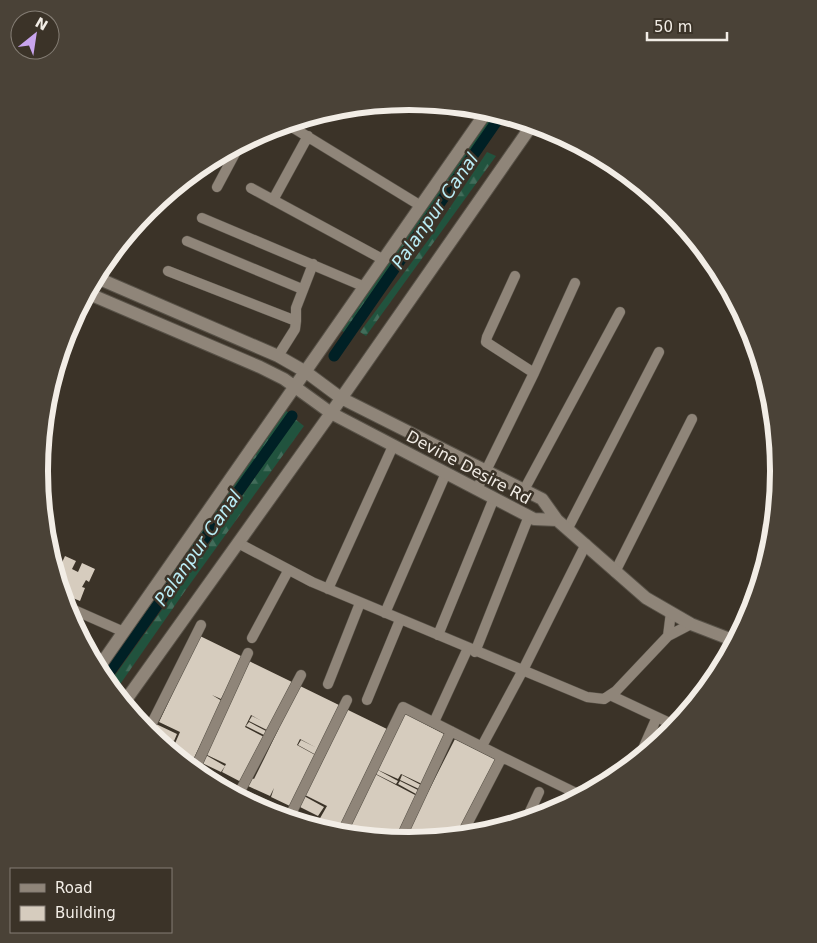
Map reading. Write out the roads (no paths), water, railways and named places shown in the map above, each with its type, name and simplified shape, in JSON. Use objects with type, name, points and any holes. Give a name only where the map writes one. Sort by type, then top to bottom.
[{"type":"street","points":[[102,663],[483,118]]},
{"type":"street","points":[[296,129],[421,206]]},
{"type":"street","points":[[127,698],[331,413],[527,131]]},
{"type":"street","points":[[273,200],[308,136]]},
{"type":"street","points":[[217,187],[234,156]]},
{"type":"street","points":[[251,188],[384,260]]},
{"type":"street","points":[[202,218],[365,287]]},
{"type":"street","points":[[187,241],[302,290]]},
{"type":"street","points":[[278,356],[295,329],[296,308],[313,264]]},
{"type":"street","points":[[168,271],[296,321]]},
{"type":"street","points":[[515,276],[486,342],[534,373]]},
{"type":"street","name":"Devine Desire Rd","points":[[102,280],[278,356],[306,372],[341,398],[542,499],[557,520]]},
{"type":"street","points":[[477,489],[534,373],[575,283]]},
{"type":"street","name":"Devine Desire Rd","points":[[93,296],[260,367],[296,387],[331,413],[534,519],[557,520]]},
{"type":"street","points":[[524,490],[620,312]]},
{"type":"street","points":[[568,528],[659,352]]},
{"type":"street","points":[[615,572],[692,419]]},
{"type":"street","points":[[328,589],[393,446]]},
{"type":"street","points":[[385,613],[446,473]]},
{"type":"street","points":[[438,635],[494,498]]},
{"type":"street","points":[[434,722],[472,650],[529,516]]},
{"type":"street","points":[[557,520],[646,598],[691,624],[729,638]]},
{"type":"street","points":[[238,543],[328,589],[587,697],[604,699],[616,691],[668,636],[691,624]]},
{"type":"street","points":[[482,746],[523,670],[586,544]]},
{"type":"street","points":[[252,638],[288,570]]},
{"type":"street","points":[[328,684],[360,603]]},
{"type":"street","points":[[75,611],[124,632]]},
{"type":"street","points":[[668,636],[671,612]]},
{"type":"street","points":[[367,700],[400,620]]},
{"type":"street","points":[[151,725],[201,624]]},
{"type":"street","points":[[194,762],[248,654]]},
{"type":"street","points":[[240,790],[302,675]]},
{"type":"street","points":[[610,695],[668,722]]},
{"type":"street","points":[[292,813],[347,700]]},
{"type":"street","points":[[345,827],[403,707],[574,792]]},
{"type":"street","points":[[645,745],[657,717]]},
{"type":"street","points":[[404,832],[451,731]]},
{"type":"street","points":[[465,828],[502,757]]},
{"type":"street","points":[[530,811],[539,792]]},
{"type":"waterway","name":"Palanpur Canal","points":[[334,356],[496,122]]},
{"type":"waterway","name":"Palanpur Canal","points":[[109,673],[292,416]]}]
